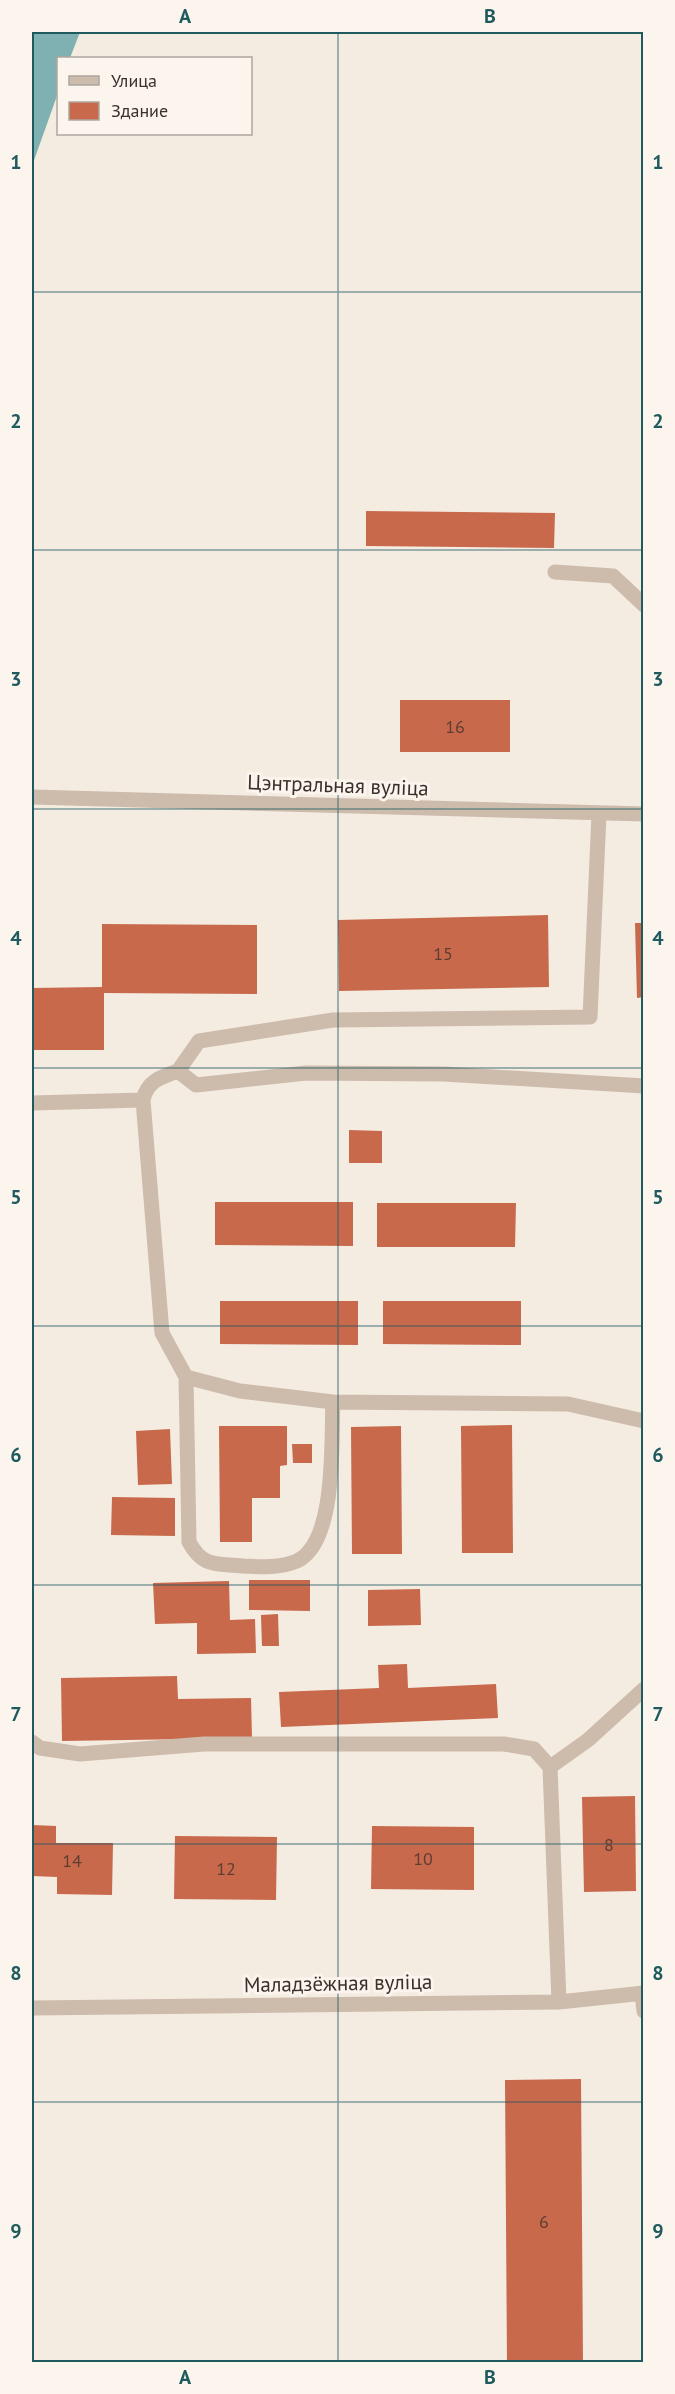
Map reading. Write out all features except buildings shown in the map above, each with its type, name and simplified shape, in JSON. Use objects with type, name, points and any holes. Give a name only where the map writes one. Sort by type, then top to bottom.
[{"type":"street","points":[[555,572],[614,576],[644,605]]},
{"type":"street","name":"Цэнтральная вуліца","points":[[32,797],[644,814]]},
{"type":"street","points":[[333,1402],[328,1511],[316,1545],[298,1561],[265,1568],[209,1562],[197,1556],[189,1542],[186,1377],[162,1333],[143,1100],[145,1090],[156,1078],[178,1071],[199,1041],[300,1024],[333,1020],[590,1017],[599,814]]},
{"type":"street","points":[[178,1071],[196,1085],[306,1073],[444,1074],[644,1086]]},
{"type":"street","points":[[32,1103],[143,1100]]},
{"type":"street","points":[[186,1377],[240,1391],[333,1402],[568,1404],[644,1421]]},
{"type":"street","points":[[550,1767],[588,1740],[644,1689]]},
{"type":"street","points":[[32,1742],[40,1748],[80,1754],[204,1744],[504,1744],[534,1749],[550,1767],[559,2002]]},
{"type":"street","points":[[643,1994],[644,2011]]},
{"type":"street","name":"Маладзёжная вуліца","points":[[32,2008],[559,2002],[643,1994]]},
{"type":"water","points":[[32,32],[80,32],[70,57],[57,57],[57,96],[32,166]]}]
